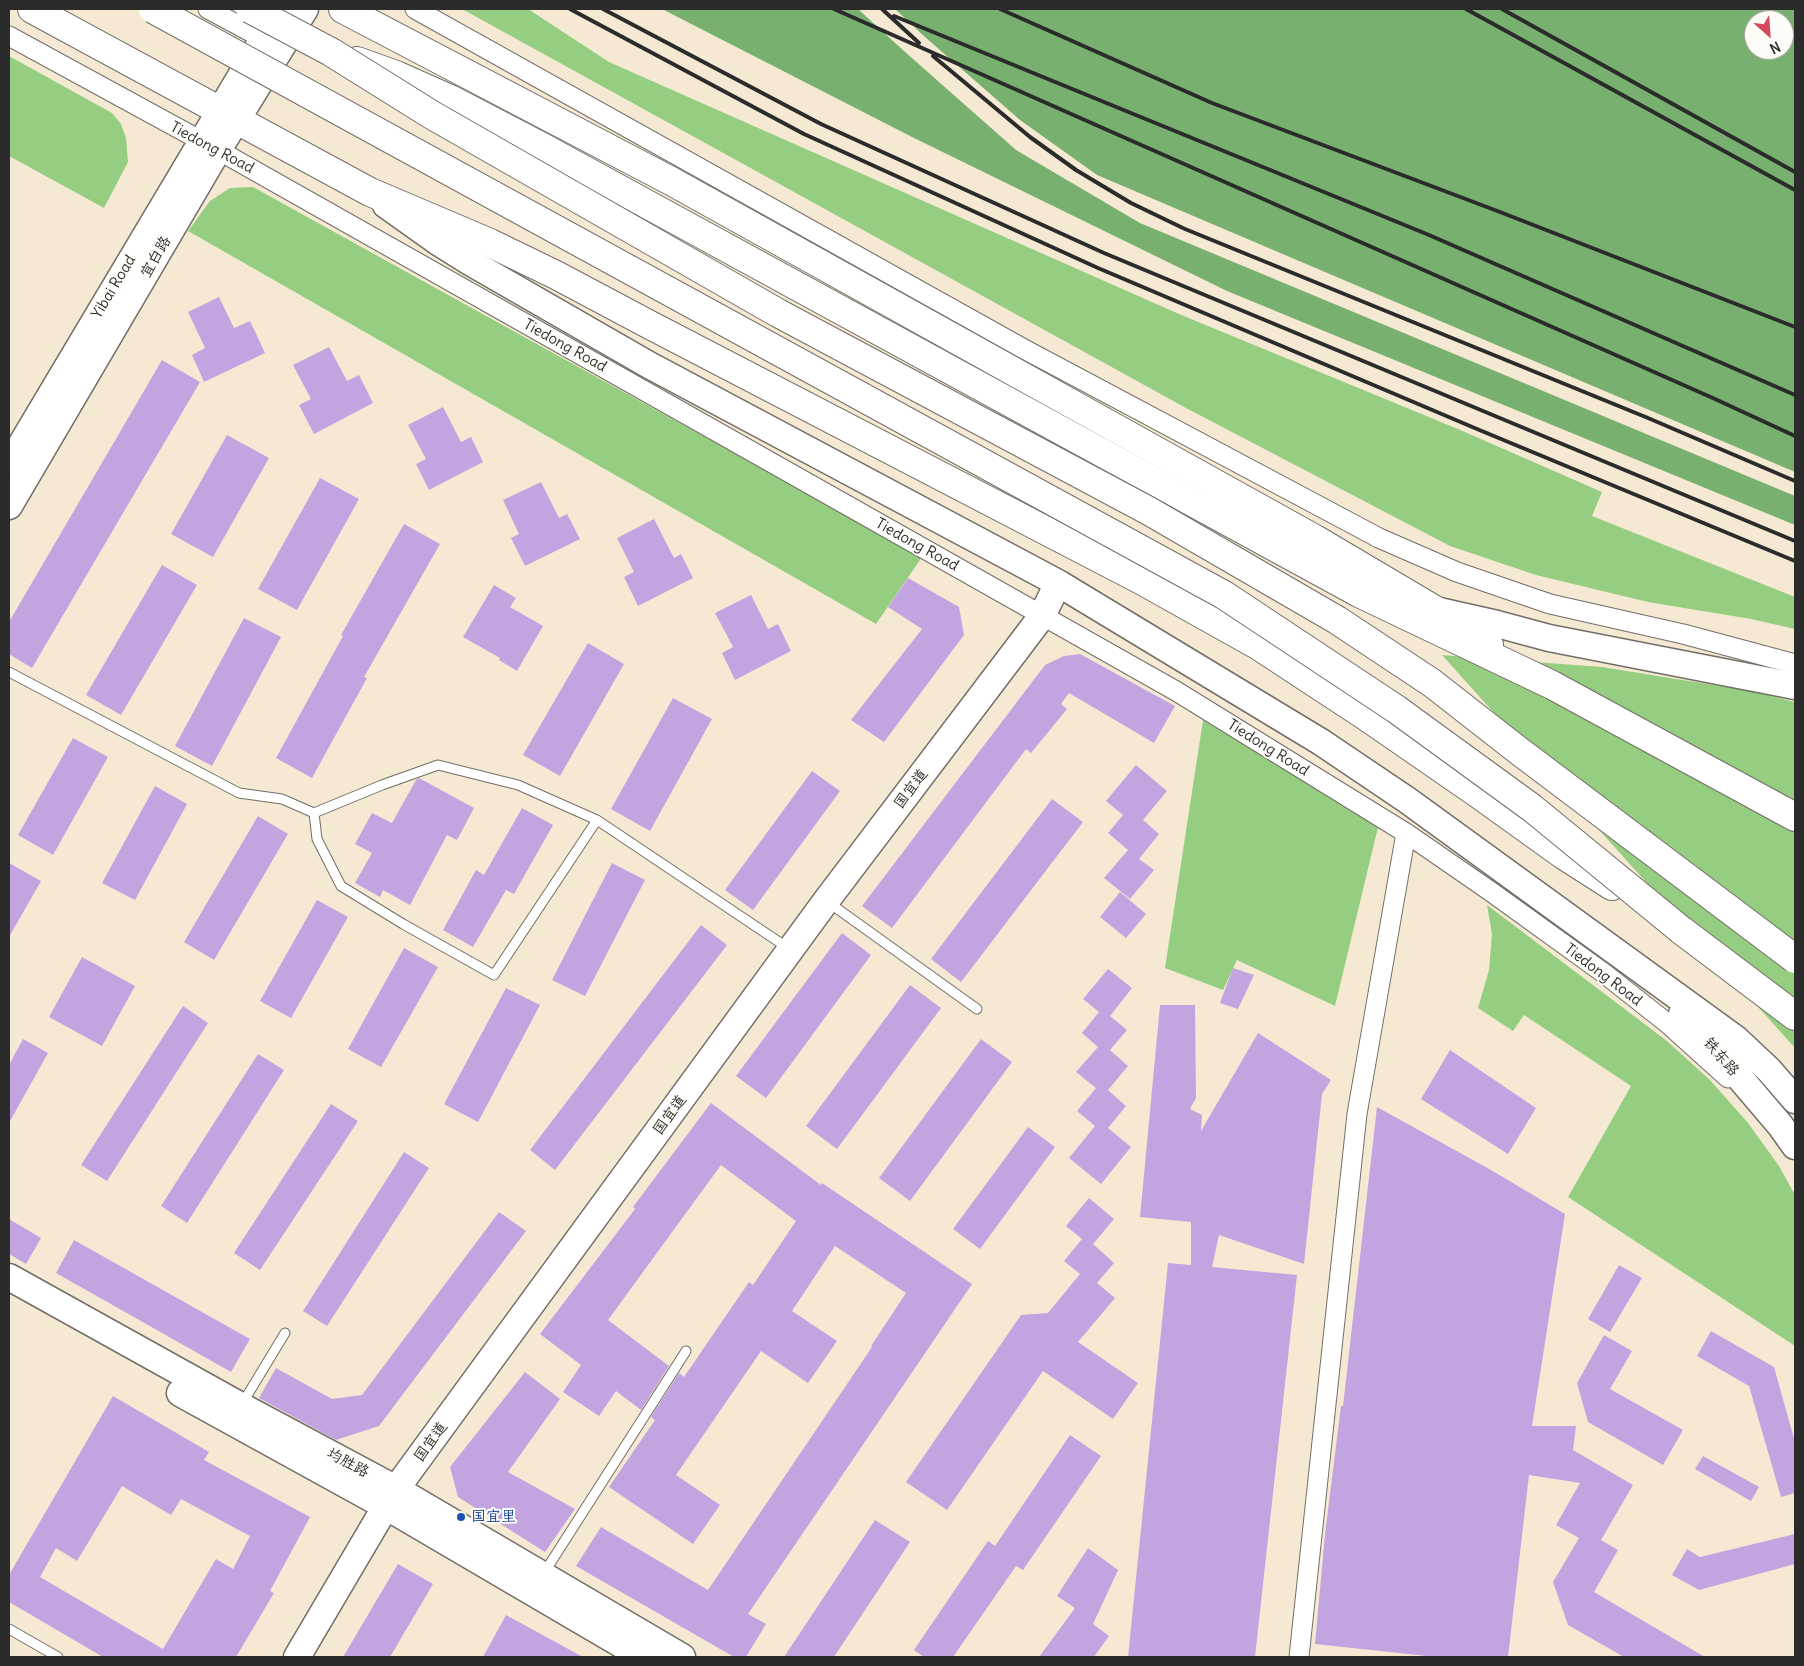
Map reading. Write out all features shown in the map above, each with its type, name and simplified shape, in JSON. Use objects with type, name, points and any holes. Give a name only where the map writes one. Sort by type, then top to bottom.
[{"type":"main road","name":"Tiedong Road","points":[[32,9],[370,192]]},
{"type":"main road","points":[[153,9],[1224,595],[1396,708],[1532,808],[1681,930],[1795,1016]]},
{"type":"main road","points":[[250,9],[331,52],[432,115],[752,298],[1149,511],[1337,620],[1432,682],[1519,751],[1795,959]]},
{"type":"main road","points":[[343,9],[680,186],[1306,534],[1435,610],[1552,685]]},
{"type":"main road","points":[[331,52],[396,75],[450,99],[536,144],[1359,593],[1552,685],[1795,817]]},
{"type":"main road","points":[[370,192],[490,243],[556,275],[1141,580],[1259,646],[1453,776],[1565,856],[1681,930]]},
{"type":"street","points":[[208,9],[262,38]]},
{"type":"street","points":[[228,115],[262,38],[281,9]]},
{"type":"street","points":[[228,115],[305,9]]},
{"type":"street","points":[[415,9],[1024,349],[1379,538],[1457,572],[1550,604],[1683,634],[1795,664]]},
{"type":"street","name":"Tiedong Road","points":[[9,36],[210,146],[1176,691],[1406,834],[1490,891],[1667,1023],[1780,1125]]},
{"type":"street","name":"Yibai Road","points":[[9,465],[228,115]]},
{"type":"street","name":"宜白路","points":[[9,506],[210,146]]},
{"type":"street","name":"Tiedong Road","points":[[370,192],[430,237],[470,262],[649,365],[1058,583],[1321,742],[1407,800],[1736,1039],[1769,1070],[1795,1100]]},
{"type":"street","name":"国宜道","points":[[297,1657],[392,1498],[826,901],[1042,616],[1058,583]]},
{"type":"street","points":[[1359,593],[1497,624],[1549,638],[1795,686]]},
{"type":"street","points":[[1299,1657],[1357,1114],[1406,834]]},
{"type":"street","name":"铁东路","points":[[1642,971],[1717,1051],[1780,1125],[1795,1146]]},
{"type":"street","name":"均胜路","points":[[9,1277],[241,1406],[392,1498],[643,1657]]},
{"type":"street","name":"均胜路","points":[[9,1297],[543,1576],[682,1657]]},
{"type":"lane","points":[[9,672],[239,793],[282,799],[314,813],[382,785],[438,765],[518,785],[597,820],[790,950]]},
{"type":"lane","points":[[314,813],[317,839],[341,886],[403,924],[494,975],[597,820]]},
{"type":"lane","points":[[826,901],[977,1009]]},
{"type":"lane","points":[[241,1406],[285,1332]]},
{"type":"lane","points":[[543,1576],[686,1351]]},
{"type":"lane","points":[[9,1629],[58,1657]]},
{"type":"green space","points":[[462,9],[528,9],[609,62],[1179,314],[1458,429],[1602,492],[1592,516],[1795,597],[1795,629],[1751,619],[1648,602],[1536,575],[1450,546],[1186,408]]},
{"type":"green space","points":[[662,9],[858,9],[1016,150],[1140,223],[1795,496],[1795,525],[1227,291],[914,138]]},
{"type":"green space","points":[[895,9],[1795,9],[1795,472],[1097,175],[1020,120]]},
{"type":"green space","points":[[9,56],[112,113],[121,124],[126,138],[128,162],[104,208],[9,156]]},
{"type":"green space","points":[[253,187],[922,557],[876,624],[188,231],[210,201],[230,188]]},
{"type":"green space","points":[[1442,655],[1602,667],[1751,691],[1795,702],[1795,1048]]},
{"type":"green space","points":[[1203,720],[1379,823],[1335,1006],[1237,960],[1223,990],[1165,968]]},
{"type":"green space","points":[[1487,905],[1667,1041],[1711,1081],[1748,1123],[1779,1166],[1795,1195],[1795,1346],[1568,1197],[1631,1086],[1524,1015],[1513,1031],[1478,1008],[1489,970],[1492,934]]},
{"type":"building","points":[[219,297],[234,328],[250,321],[265,353],[204,382],[192,355],[205,348],[188,312]]},
{"type":"building","points":[[329,347],[347,381],[359,375],[373,403],[314,434],[299,405],[311,399],[293,365]]},
{"type":"building","points":[[162,360],[200,382],[32,668],[9,654],[9,622]]},
{"type":"building","points":[[443,407],[461,442],[471,437],[483,462],[429,490],[416,464],[426,459],[408,425]]},
{"type":"building","points":[[227,435],[269,458],[213,557],[171,534]]},
{"type":"building","points":[[320,478],[359,499],[297,610],[258,589]]},
{"type":"building","points":[[541,482],[559,518],[567,514],[580,539],[525,566],[511,538],[519,534],[503,500]]},
{"type":"building","points":[[654,519],[674,558],[681,554],[693,578],[638,606],[624,577],[634,572],[617,538]]},
{"type":"building","points":[[404,524],[440,544],[364,677],[367,678],[312,778],[276,758],[343,636],[341,635]]},
{"type":"building","points":[[162,565],[197,585],[121,715],[86,695]]},
{"type":"building","points":[[908,578],[959,607],[964,635],[884,742],[851,720],[922,629],[888,607]]},
{"type":"building","points":[[494,585],[516,598],[510,607],[543,626],[517,671],[499,660],[500,658],[463,637]]},
{"type":"building","points":[[751,595],[768,629],[778,624],[791,651],[735,680],[722,653],[733,647],[715,613]]},
{"type":"building","points":[[244,618],[281,637],[212,766],[175,746]]},
{"type":"building","points":[[588,643],[624,664],[560,776],[523,755]]},
{"type":"building","points":[[1080,654],[1175,706],[1154,743],[1069,693],[1061,704],[1067,709],[1031,753],[1026,749],[892,928],[862,906],[1045,665],[1064,656]]},
{"type":"building","points":[[673,698],[712,719],[650,831],[611,809]]},
{"type":"building","points":[[73,738],[108,757],[53,855],[18,835]]},
{"type":"building","points":[[1136,765],[1167,791],[1143,820],[1159,834],[1139,859],[1154,870],[1130,899],[1104,878],[1128,850],[1108,833],[1123,815],[1106,801]]},
{"type":"building","points":[[812,771],[840,791],[753,910],[725,890]]},
{"type":"building","points":[[419,778],[474,808],[457,840],[447,835],[410,905],[383,890],[380,897],[355,883],[372,853],[355,844],[372,813],[392,823],[416,780]]},
{"type":"building","points":[[155,786],[187,804],[135,900],[102,883]]},
{"type":"building","points":[[1052,799],[1083,822],[961,982],[931,959]]},
{"type":"building","points":[[522,808],[553,825],[514,894],[506,890],[473,947],[443,930],[476,870],[484,875]]},
{"type":"building","points":[[258,816],[288,834],[214,960],[184,942]]},
{"type":"building","points":[[9,863],[41,881],[9,937]]},
{"type":"building","points":[[612,863],[645,880],[585,996],[552,980]]},
{"type":"building","points":[[1120,892],[1146,914],[1126,938],[1100,917]]},
{"type":"building","points":[[317,900],[348,917],[291,1018],[260,1001]]},
{"type":"building","points":[[701,925],[727,945],[555,1170],[530,1150]]},
{"type":"building","points":[[842,933],[871,955],[766,1098],[736,1076]]},
{"type":"building","points":[[404,948],[438,967],[381,1067],[348,1049]]},
{"type":"building","points":[[82,957],[135,986],[102,1046],[49,1017]]},
{"type":"building","points":[[1233,968],[1254,975],[1238,1009],[1220,1003]]},
{"type":"building","points":[[1108,969],[1132,988],[1110,1016],[1127,1030],[1110,1050],[1128,1066],[1108,1090],[1126,1106],[1108,1128],[1131,1147],[1101,1184],[1069,1158],[1095,1126],[1077,1111],[1096,1088],[1076,1072],[1098,1047],[1082,1033],[1099,1012],[1083,999]]},
{"type":"building","points":[[910,985],[941,1008],[837,1149],[806,1126]]},
{"type":"building","points":[[506,988],[540,1005],[478,1122],[444,1104]]},
{"type":"building","points":[[1160,1005],[1195,1005],[1196,1098],[1190,1109],[1202,1115],[1201,1131],[1258,1033],[1331,1080],[1322,1094],[1304,1264],[1219,1235],[1212,1267],[1297,1275],[1255,1657],[1128,1657],[1168,1263],[1191,1265],[1191,1222],[1140,1217]]},
{"type":"building","points":[[183,1006],[208,1023],[107,1181],[81,1165]]},
{"type":"building","points":[[23,1039],[48,1053],[9,1123],[9,1065]]},
{"type":"building","points":[[981,1039],[1012,1062],[910,1201],[879,1178]]},
{"type":"building","points":[[1450,1050],[1536,1108],[1508,1154],[1421,1099]]},
{"type":"building","points":[[258,1054],[284,1070],[187,1223],[161,1206]]},
{"type":"building","points":[[711,1103],[821,1185],[822,1183],[972,1284],[748,1614],[766,1624],[746,1657],[734,1657],[576,1566],[601,1527],[708,1590],[872,1347],[906,1293],[835,1246],[792,1311],[837,1341],[808,1383],[761,1351],[676,1475],[720,1505],[693,1544],[609,1487],[655,1420],[651,1417],[679,1373],[684,1377],[749,1282],[753,1285],[796,1221],[721,1165],[608,1320],[669,1366],[641,1410],[616,1391],[599,1416],[563,1392],[581,1365],[540,1334],[635,1209],[633,1207]]},
{"type":"building","points":[[331,1104],[358,1121],[260,1270],[234,1253]]},
{"type":"building","points":[[1377,1107],[1491,1170],[1565,1214],[1532,1426],[1576,1426],[1573,1450],[1633,1485],[1601,1540],[1618,1550],[1594,1592],[1705,1657],[1624,1657],[1568,1625],[1553,1582],[1579,1538],[1556,1525],[1580,1483],[1529,1475],[1508,1657],[1436,1657],[1315,1644],[1325,1534],[1341,1406],[1343,1406]]},
{"type":"building","points":[[1028,1127],[1055,1147],[980,1249],[953,1229]]},
{"type":"building","points":[[404,1152],[429,1168],[327,1326],[303,1311]]},
{"type":"building","points":[[1089,1198],[1114,1219],[1093,1244],[1114,1263],[1097,1283],[1115,1298],[1078,1342],[1138,1383],[1113,1419],[1043,1371],[947,1510],[906,1482],[1021,1315],[1048,1313],[1080,1274],[1064,1261],[1082,1239],[1066,1226]]},
{"type":"building","points":[[499,1212],[526,1231],[379,1426],[336,1440],[259,1398],[276,1368],[332,1399],[362,1395]]},
{"type":"building","points":[[9,1219],[41,1238],[26,1264],[9,1254]]},
{"type":"building","points":[[74,1240],[250,1339],[231,1372],[56,1273]]},
{"type":"building","points":[[1619,1265],[1642,1278],[1610,1332],[1588,1319]]},
{"type":"building","points":[[1711,1331],[1774,1367],[1795,1442],[1795,1493],[1781,1497],[1749,1386],[1697,1356]]},
{"type":"building","points":[[1604,1335],[1632,1351],[1610,1389],[1683,1430],[1663,1465],[1588,1422],[1577,1383]]},
{"type":"building","points":[[525,1372],[560,1399],[508,1472],[575,1509],[545,1552],[458,1497],[450,1467]]},
{"type":"building","points":[[113,1396],[209,1452],[204,1460],[310,1517],[270,1591],[274,1593],[236,1657],[103,1657],[9,1602],[9,1575]],"holes":[[[122,1486],[171,1515],[181,1499],[250,1536],[233,1569],[216,1559],[163,1649],[40,1577],[56,1548],[77,1561]]]},
{"type":"building","points":[[1070,1435],[1101,1456],[1023,1570],[1016,1566],[953,1657],[924,1657],[914,1650],[988,1541],[995,1546]]},
{"type":"building","points":[[1703,1456],[1759,1487],[1751,1501],[1695,1469]]},
{"type":"building","points":[[875,1520],[910,1542],[834,1657],[784,1657]]},
{"type":"building","points":[[1795,1534],[1795,1564],[1699,1590],[1672,1575],[1687,1549],[1700,1557]]},
{"type":"building","points":[[1088,1548],[1118,1570],[1093,1624],[1109,1636],[1094,1657],[1039,1657],[1075,1608],[1057,1596]]},
{"type":"building","points":[[398,1564],[433,1584],[390,1657],[343,1657]]},
{"type":"building","points":[[506,1615],[583,1657],[483,1657]]},
{"type":"railway","points":[[570,9],[804,134],[1098,268],[1477,429],[1795,561]]},
{"type":"railway","points":[[603,9],[821,124],[1104,253],[1795,541]]},
{"type":"railway","points":[[834,9],[1795,436]]},
{"type":"railway","points":[[882,9],[919,43]]},
{"type":"railway","points":[[1000,9],[1212,103],[1500,212],[1795,327]]},
{"type":"railway","points":[[1466,9],[1795,190]]},
{"type":"railway","points":[[1502,9],[1795,172]]},
{"type":"railway","points":[[894,16],[1429,235],[1795,395]]},
{"type":"railway","points":[[933,56],[1030,137],[1076,170],[1131,203],[1185,229],[1648,418],[1795,481]]},
{"type":"place","name":"国宜里","points":[[461,1517]]}]
